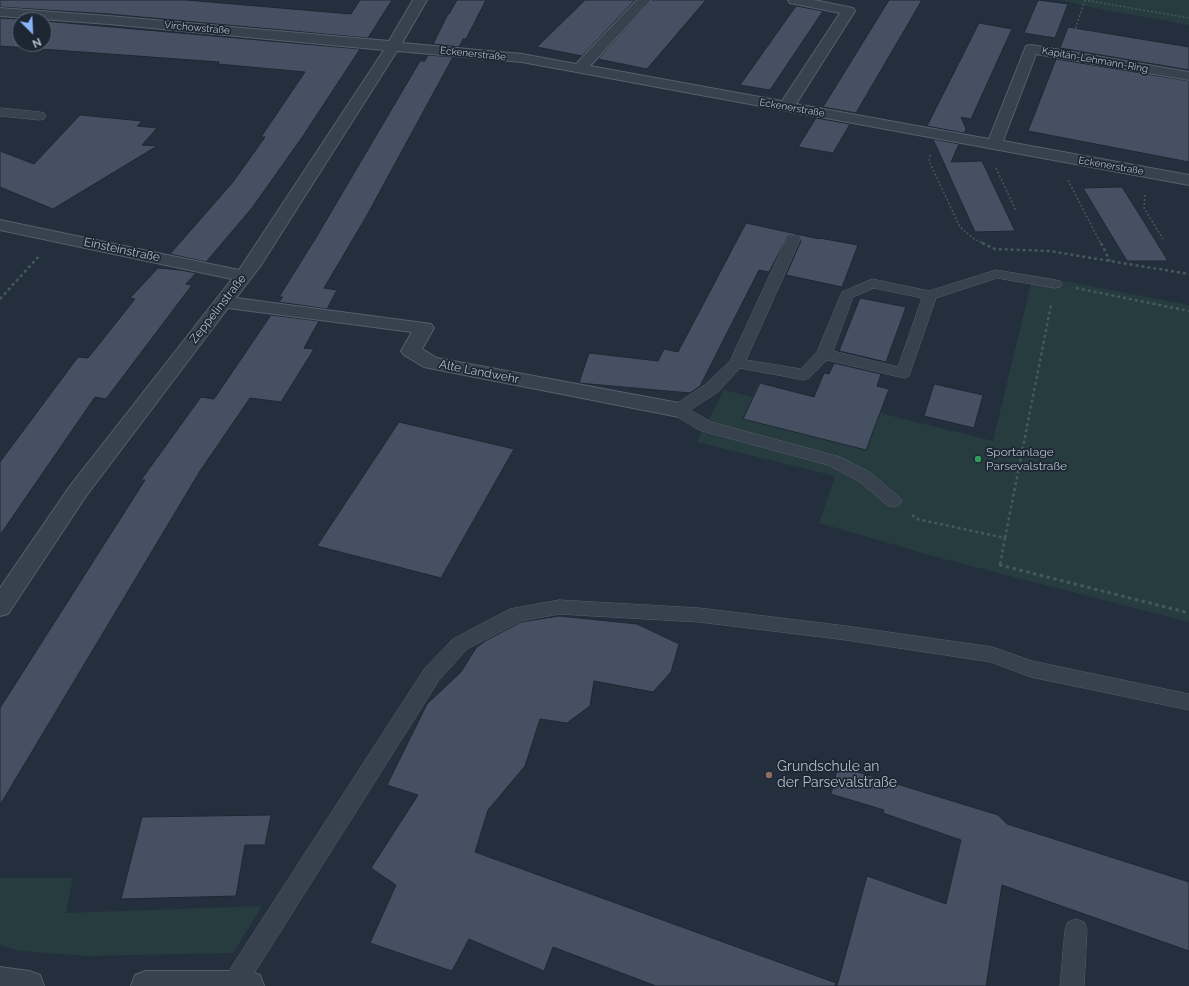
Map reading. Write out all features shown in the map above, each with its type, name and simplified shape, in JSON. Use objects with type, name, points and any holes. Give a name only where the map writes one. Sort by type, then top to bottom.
[{"type":"street","name":"Zeppelinstraße","points":[[0,607],[78,491],[252,265],[393,46],[420,0]]},
{"type":"street","points":[[579,69],[644,0]]},
{"type":"street","points":[[786,107],[848,10],[795,0]]},
{"type":"street","name":"Virchowstraße","points":[[0,12],[109,20],[393,46]]},
{"type":"street","name":"Eckenerstraße","points":[[393,46],[522,58],[1189,180]]},
{"type":"street","name":"Kapitän-Lehmann-Ring","points":[[994,145],[1031,49],[1189,76]]},
{"type":"street","name":"Einsteinstraße","points":[[0,225],[243,276]]},
{"type":"street","name":"Alte Landwehr","points":[[223,302],[424,328],[411,351],[431,363],[679,410]]},
{"type":"street","points":[[0,982],[29,986]]},
{"type":"street","points":[[146,986],[241,986]]},
{"type":"lane","points":[[0,112],[40,116]]},
{"type":"lane","points":[[793,240],[737,363],[712,388],[679,410],[705,426],[834,461],[865,477],[893,501]]},
{"type":"lane","points":[[737,363],[804,375],[824,354],[847,295],[872,283],[930,295],[996,274],[1055,284]]},
{"type":"lane","points":[[824,354],[904,373],[930,295]]},
{"type":"lane","points":[[241,986],[432,674],[460,644],[517,614],[559,607],[691,614],[846,633],[992,655],[1032,669],[1189,702]]},
{"type":"lane","points":[[1072,986],[1076,930]]},
{"type":"path","points":[[1066,55],[1085,0],[1189,18]]},
{"type":"path","points":[[935,134],[929,161],[960,227],[974,239],[994,249],[1049,251],[1189,274]]},
{"type":"path","points":[[1067,158],[1066,176],[1110,261]]},
{"type":"path","points":[[996,162],[996,168],[1016,211]]},
{"type":"path","points":[[1145,195],[1144,208],[1163,239]]},
{"type":"path","points":[[0,299],[57,237]]},
{"type":"path","points":[[1189,311],[1055,284],[1000,565],[1189,613]]},
{"type":"path","points":[[893,501],[917,519],[1005,538]]},
{"type":"green space","points":[[1061,0],[1189,0],[1189,25],[1094,8]]},
{"type":"green space","name":"Sportanlage Parsevalstraße","points":[[1033,275],[1189,305],[1189,622],[940,558],[819,523],[835,476],[697,442],[724,390],[752,397],[758,383],[993,441]]},
{"type":"green space","points":[[0,878],[73,878],[66,913],[262,906],[233,953],[87,956],[20,951],[0,945]]},
{"type":"building","points":[[0,0],[186,0],[351,14],[360,0],[392,0],[368,38],[109,14],[0,7]]},
{"type":"building","points":[[457,0],[486,0],[466,39],[463,39],[459,47],[433,44],[448,14]]},
{"type":"building","points":[[585,0],[635,0],[582,56],[537,47]]},
{"type":"building","points":[[652,0],[706,0],[647,69],[598,59]]},
{"type":"building","points":[[889,0],[922,0],[856,113],[823,107]]},
{"type":"building","points":[[1038,0],[1068,4],[1055,38],[1024,33]]},
{"type":"building","points":[[796,6],[823,11],[770,90],[740,85]]},
{"type":"building","points":[[0,18],[12,19],[12,47],[0,46]]},
{"type":"building","points":[[52,22],[360,49],[303,136],[252,208],[206,262],[170,254],[233,182],[265,137],[261,137],[305,72],[218,64],[219,62],[52,50]]},
{"type":"building","points":[[979,23],[1012,29],[971,119],[961,117],[966,129],[964,133],[927,126]]},
{"type":"building","points":[[1068,27],[1189,47],[1189,70],[1060,48]]},
{"type":"building","points":[[428,55],[453,57],[366,217],[324,288],[337,290],[327,309],[279,302],[283,297],[279,297],[317,236],[420,61],[425,61]]},
{"type":"building","points":[[1056,59],[1189,81],[1189,162],[1028,131]]},
{"type":"building","points":[[80,115],[142,121],[137,126],[157,128],[142,145],[157,146],[53,209],[0,187],[0,151],[34,164]]},
{"type":"building","points":[[816,118],[850,124],[833,153],[798,147]]},
{"type":"building","points":[[933,139],[959,144],[951,162],[982,161],[1015,231],[975,232]]},
{"type":"building","points":[[1122,187],[1168,261],[1127,261],[1083,188]]},
{"type":"building","points":[[746,223],[819,239],[858,245],[842,287],[786,275],[801,241],[798,236],[788,236],[769,272],[759,270],[700,386],[690,393],[579,383],[589,353],[658,361],[664,349],[678,352]]},
{"type":"building","points":[[158,268],[196,273],[186,284],[192,285],[106,399],[95,397],[0,535],[0,462],[78,357],[88,358],[135,299],[130,298]]},
{"type":"building","points":[[860,298],[906,307],[886,362],[839,351]]},
{"type":"building","points":[[271,315],[319,321],[304,348],[314,349],[281,402],[250,398],[200,471],[0,805],[0,708],[145,480],[141,480],[201,397],[214,399]]},
{"type":"building","points":[[834,363],[881,374],[877,386],[889,389],[866,450],[743,419],[760,383],[814,397],[824,373],[829,374]]},
{"type":"building","points":[[934,384],[983,395],[974,428],[924,416]]},
{"type":"building","points":[[399,422],[514,449],[441,578],[317,546]]},
{"type":"building","points":[[559,616],[637,624],[679,644],[671,672],[653,692],[594,681],[590,706],[567,723],[540,719],[525,766],[488,810],[475,852],[836,983],[835,986],[656,986],[553,947],[544,971],[469,939],[452,971],[370,943],[396,885],[371,868],[418,795],[387,785],[427,704],[461,672],[476,648],[485,641],[521,622]]},
{"type":"building","points":[[838,766],[998,815],[1007,824],[1189,882],[1189,951],[1002,885],[986,986],[837,986],[867,876],[946,904],[961,840],[883,813],[884,810],[831,794]]},
{"type":"building","points":[[271,815],[265,845],[245,845],[236,896],[121,899],[142,817]]},
{"type":"place","name":"Sportanlage Parsevalstraße","points":[[978,459]]},
{"type":"place","name":"Grundschule an der Parsevalstraße","points":[[769,775]]}]
